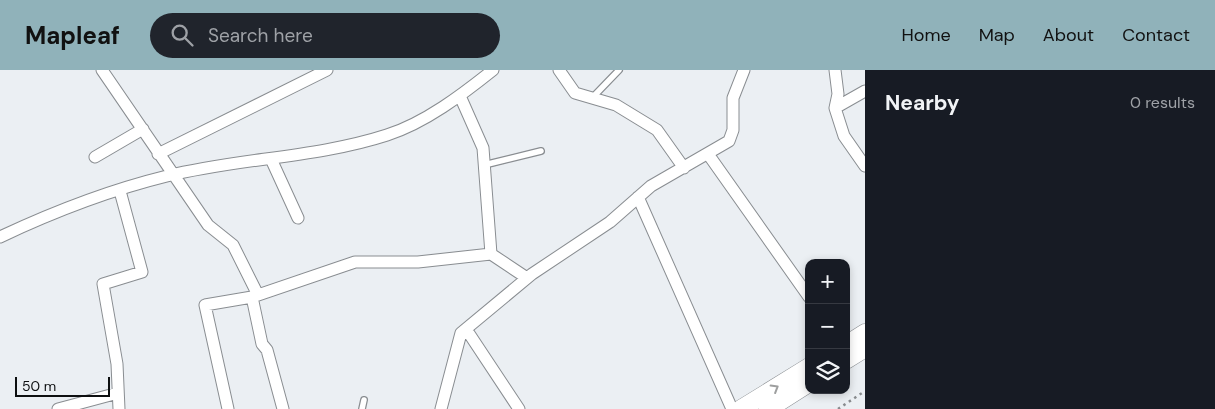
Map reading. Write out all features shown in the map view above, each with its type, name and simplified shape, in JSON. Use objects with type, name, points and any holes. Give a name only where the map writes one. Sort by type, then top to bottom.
[{"type":"main road","points":[[850,342],[865,333]]},
{"type":"main road","points":[[850,357],[865,348]]},
{"type":"main road","points":[[741,409],[805,370]]},
{"type":"main road","points":[[768,409],[805,386]]},
{"type":"street","points":[[102,70],[208,225],[233,245],[255,296],[262,344],[267,350],[283,409]]},
{"type":"street","points":[[158,154],[327,70]]},
{"type":"street","points":[[0,237],[52,213],[172,175],[320,151],[388,135],[444,107],[493,70]]},
{"type":"street","points":[[558,70],[575,93],[616,105],[657,130],[684,168]]},
{"type":"street","points":[[441,409],[461,334],[466,329],[527,278],[610,222],[651,186],[729,141],[733,130],[733,98],[744,70]]},
{"type":"street","points":[[835,70],[838,94],[835,108],[844,136],[865,166]]},
{"type":"street","points":[[835,108],[865,91]]},
{"type":"street","points":[[460,96],[483,148],[491,254]]},
{"type":"street","points":[[95,157],[143,128]]},
{"type":"street","points":[[708,154],[805,291]]},
{"type":"street","points":[[271,159],[298,218]]},
{"type":"street","points":[[119,409],[117,364],[103,284],[142,272],[120,191]]},
{"type":"street","points":[[638,198],[732,409]]},
{"type":"street","points":[[228,409],[205,305],[255,296],[355,262],[418,262],[491,254],[527,278]]},
{"type":"street","points":[[466,329],[519,409]]},
{"type":"street","points":[[58,409],[118,393]]},
{"type":"lane","points":[[592,98],[619,70]]},
{"type":"lane","points":[[484,165],[541,151]]},
{"type":"lane","points":[[362,409],[364,400]]},
{"type":"path","points":[[838,409],[865,391]]}]
